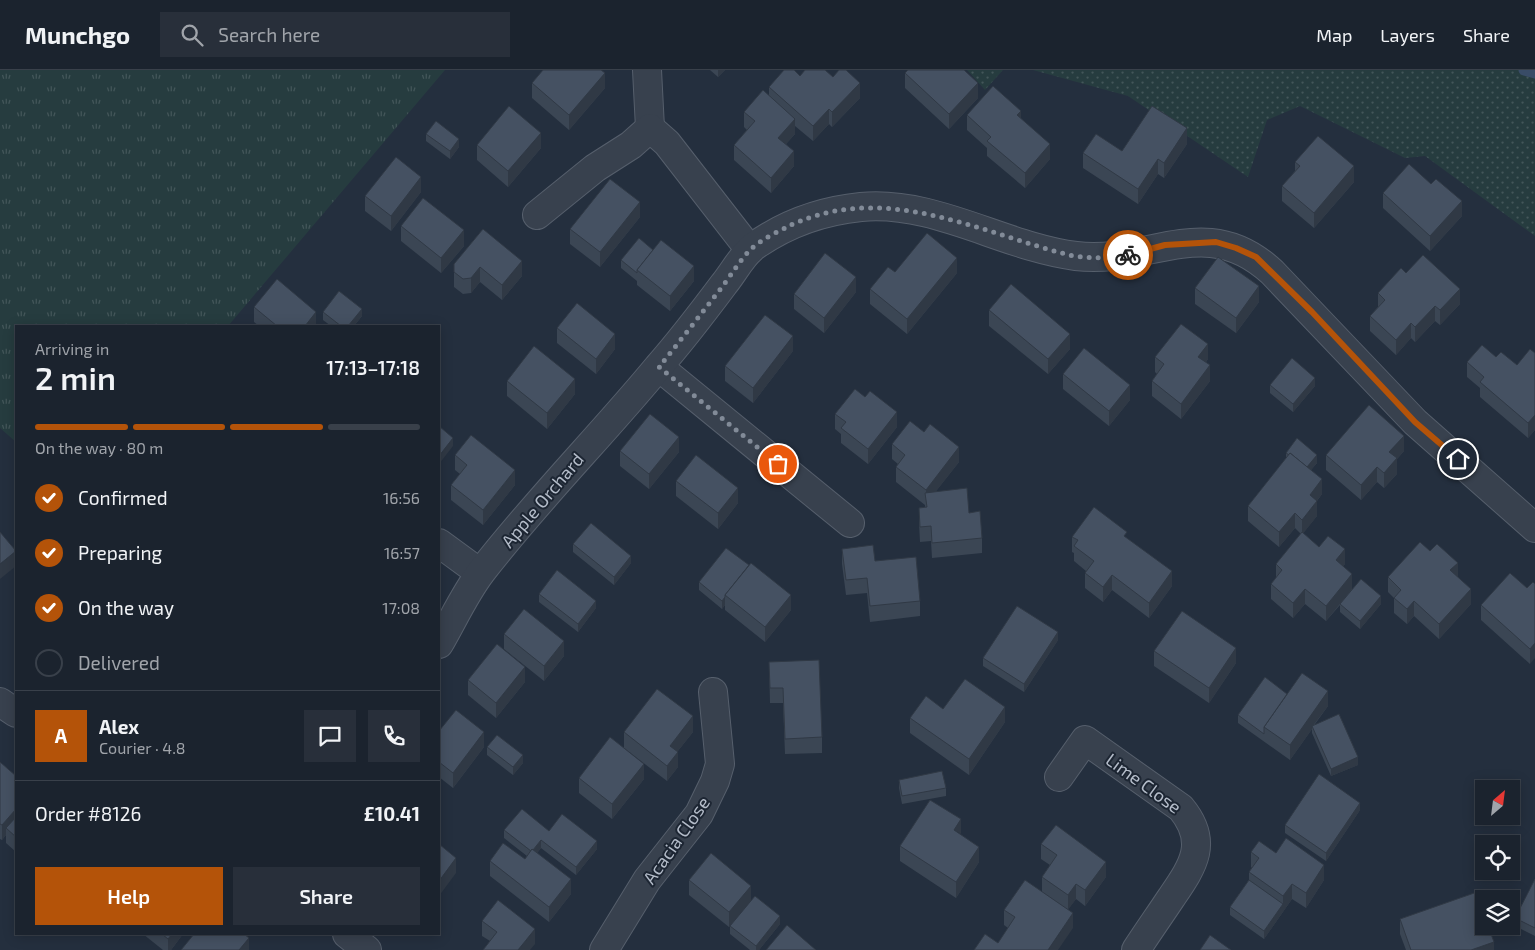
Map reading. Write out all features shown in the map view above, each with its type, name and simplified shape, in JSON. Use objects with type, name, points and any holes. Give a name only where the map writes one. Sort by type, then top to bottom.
[{"type":"street","points":[[647,70],[650,128],[667,143],[750,250]]},
{"type":"street","points":[[537,215],[594,168],[631,145],[650,128]]},
{"type":"street","name":"Apple Orchard","points":[[440,642],[480,573],[573,463],[659,367],[750,250],[775,233],[802,220],[831,211],[865,207],[898,208],[931,215],[1073,256],[1118,257],[1165,245],[1216,242],[1256,257],[1415,422],[1535,528]]},
{"type":"street","points":[[659,367],[850,522]]},
{"type":"street","points":[[440,544],[480,573]]},
{"type":"street","name":"Acacia Close","points":[[604,950],[647,880],[699,814],[715,781],[720,764],[713,692]]},
{"type":"street","points":[[0,702],[15,712]]},
{"type":"street","name":"Lime Close","points":[[1058,777],[1085,740],[1181,808],[1189,818],[1196,843],[1192,868],[1136,950]]},
{"type":"street","points":[[348,935],[367,950]]},
{"type":"green space","points":[[0,70],[445,70],[229,325],[15,325],[15,441],[0,428]]},
{"type":"green space","points":[[967,70],[1003,70],[985,90]]},
{"type":"green space","points":[[1033,70],[1532,70],[1535,71],[1535,236],[1425,156],[1405,158],[1300,106],[1267,120],[1248,177],[1128,96]]},
{"type":"building","points":[[543,70],[601,70],[605,73],[569,115],[532,83]]},
{"type":"building","points":[[784,70],[794,70],[800,76],[805,70],[825,70],[833,77],[839,70],[846,70],[860,83],[832,112],[829,109],[813,126],[769,87]]},
{"type":"building","points":[[908,70],[964,70],[978,83],[949,114],[905,73]]},
{"type":"building","points":[[993,86],[1021,111],[1017,115],[1050,144],[1025,173],[987,141],[991,137],[967,115]]},
{"type":"building","points":[[763,90],[795,119],[778,138],[794,151],[771,178],[734,145],[755,121],[744,112]]},
{"type":"building","points":[[509,106],[541,133],[508,171],[477,145]]},
{"type":"building","points":[[1152,106],[1187,128],[1164,163],[1158,159],[1138,189],[1083,153],[1096,134],[1122,151]]},
{"type":"building","points":[[436,121],[459,139],[450,151],[426,134]]},
{"type":"building","points":[[1318,136],[1354,166],[1314,213],[1282,186],[1300,166],[1295,162]]},
{"type":"building","points":[[396,157],[421,177],[391,216],[365,196]]},
{"type":"building","points":[[1409,164],[1431,184],[1436,179],[1462,201],[1430,236],[1383,193]]},
{"type":"building","points":[[610,179],[640,202],[600,252],[570,229]]},
{"type":"building","points":[[423,198],[464,230],[441,258],[401,226]]},
{"type":"building","points":[[483,229],[522,261],[502,285],[480,267],[471,278],[463,279],[454,272],[454,264]]},
{"type":"building","points":[[927,233],[957,258],[907,319],[870,289],[888,267],[895,272]]},
{"type":"building","points":[[639,238],[653,250],[637,270],[637,273],[621,260]]},
{"type":"building","points":[[661,240],[694,266],[670,296],[637,270]]},
{"type":"building","points":[[825,253],[856,277],[824,318],[794,294]]},
{"type":"building","points":[[1423,255],[1460,289],[1440,310],[1435,306],[1415,327],[1411,323],[1396,340],[1370,316],[1385,300],[1378,293],[1401,268],[1406,273]]},
{"type":"building","points":[[1218,257],[1259,286],[1236,318],[1195,288]]},
{"type":"building","points":[[277,279],[316,312],[306,325],[276,325],[254,307]]},
{"type":"building","points":[[1011,284],[1070,334],[1048,359],[989,310]]},
{"type":"building","points":[[339,291],[362,309],[349,325],[340,325],[323,312]]},
{"type":"building","points":[[577,303],[615,334],[596,359],[557,328]]},
{"type":"building","points":[[765,315],[793,336],[753,388],[725,366]]},
{"type":"building","points":[[1181,324],[1208,344],[1198,357],[1210,365],[1181,404],[1152,381],[1164,364],[1155,357]]},
{"type":"building","points":[[1482,345],[1496,357],[1501,352],[1517,365],[1530,349],[1535,353],[1535,415],[1528,423],[1480,382],[1484,377],[1467,362]]},
{"type":"building","points":[[534,346],[575,379],[547,413],[507,381]]},
{"type":"building","points":[[1084,348],[1130,385],[1109,411],[1063,374]]},
{"type":"building","points":[[1292,358],[1315,378],[1293,404],[1270,385]]},
{"type":"building","points":[[855,389],[865,397],[870,391],[897,412],[868,449],[841,428],[846,422],[835,414]]},
{"type":"building","points":[[1369,405],[1404,436],[1389,452],[1397,458],[1384,473],[1377,467],[1361,485],[1326,455]]},
{"type":"building","points":[[650,414],[679,437],[649,474],[620,451]]},
{"type":"building","points":[[910,421],[924,432],[930,424],[959,447],[926,490],[896,467],[905,455],[892,444]]},
{"type":"building","points":[[440,427],[453,438],[440,455]]},
{"type":"building","points":[[471,435],[515,470],[483,510],[451,485],[467,465],[455,455]]},
{"type":"building","points":[[1297,438],[1317,455],[1307,467],[1290,453],[1289,455],[1286,453]]},
{"type":"building","points":[[1290,453],[1322,479],[1310,495],[1317,501],[1302,520],[1295,513],[1279,532],[1248,506]]},
{"type":"building","points":[[696,455],[738,488],[718,513],[676,481]]},
{"type":"building","points":[[967,488],[969,513],[980,511],[982,538],[932,543],[931,526],[920,527],[919,508],[927,507],[925,493]]},
{"type":"building","points":[[1094,507],[1127,532],[1124,536],[1172,571],[1149,603],[1112,575],[1103,587],[1085,573],[1094,561],[1074,546],[1078,540],[1072,537]]},
{"type":"building","points":[[591,523],[631,556],[614,577],[573,544]]},
{"type":"building","points":[[0,532],[15,552],[0,564]]},
{"type":"building","points":[[1302,532],[1319,547],[1328,536],[1345,549],[1336,560],[1352,574],[1326,606],[1305,589],[1293,603],[1271,584],[1282,570],[1276,564]]},
{"type":"building","points":[[1420,542],[1430,551],[1437,544],[1458,563],[1450,570],[1471,589],[1439,624],[1414,601],[1407,609],[1394,598],[1401,590],[1388,577]]},
{"type":"building","points":[[873,545],[875,561],[916,557],[920,601],[870,606],[867,578],[846,580],[842,549]]},
{"type":"building","points":[[726,548],[749,565],[722,601],[699,582]]},
{"type":"building","points":[[751,563],[791,595],[765,627],[725,595]]},
{"type":"building","points":[[557,570],[596,601],[578,624],[539,594]]},
{"type":"building","points":[[1510,573],[1527,588],[1533,582],[1535,584],[1535,643],[1530,649],[1481,605]]},
{"type":"building","points":[[1361,579],[1381,596],[1360,621],[1340,604]]},
{"type":"building","points":[[1017,606],[1058,632],[1024,684],[983,658]]},
{"type":"building","points":[[524,609],[564,641],[544,666],[504,634]]},
{"type":"building","points":[[1182,611],[1236,648],[1209,688],[1154,651]]},
{"type":"building","points":[[497,644],[525,667],[496,703],[468,680]]},
{"type":"building","points":[[819,660],[822,737],[785,739],[783,688],[770,688],[769,662]]},
{"type":"building","points":[[1302,673],[1328,691],[1290,745],[1264,727]]},
{"type":"building","points":[[1265,677],[1287,694],[1264,727],[1264,734],[1238,715]]},
{"type":"building","points":[[965,679],[1005,707],[969,759],[910,718],[926,696],[943,709]]},
{"type":"building","points":[[657,689],[693,716],[670,746],[678,752],[667,766],[624,732]]},
{"type":"building","points":[[456,710],[484,732],[453,773],[440,763],[440,730]]},
{"type":"building","points":[[1339,714],[1358,757],[1331,769],[1312,726]]},
{"type":"building","points":[[497,735],[523,755],[513,767],[487,747]]},
{"type":"building","points":[[610,737],[644,764],[612,804],[579,778]]},
{"type":"building","points":[[0,762],[15,775],[15,810],[2,825],[0,824]]},
{"type":"building","points":[[942,771],[946,788],[902,796],[899,780]]},
{"type":"building","points":[[1319,774],[1360,803],[1326,853],[1285,825]]},
{"type":"building","points":[[930,800],[961,819],[954,830],[979,847],[956,882],[900,846]]},
{"type":"building","points":[[522,809],[549,831],[562,814],[597,841],[576,867],[541,840],[531,851],[504,830]]},
{"type":"building","points":[[15,818],[15,836],[6,828]]},
{"type":"building","points":[[1056,825],[1106,862],[1085,890],[1076,884],[1068,895],[1042,877],[1057,855],[1041,844]]},
{"type":"building","points":[[1286,838],[1324,865],[1306,893],[1292,884],[1283,896],[1249,872],[1259,858],[1251,852],[1259,841],[1276,853]]},
{"type":"building","points":[[503,843],[525,859],[532,849],[571,879],[549,907],[490,861]]},
{"type":"building","points":[[440,845],[456,858],[440,880]]},
{"type":"building","points":[[711,853],[751,886],[729,912],[689,880]]},
{"type":"building","points":[[1535,879],[1535,928],[1520,920],[1520,908]]},
{"type":"building","points":[[1025,880],[1073,913],[1048,950],[974,950],[985,934],[998,943],[1015,917],[1004,910]]},
{"type":"building","points":[[1249,880],[1283,904],[1264,931],[1230,907]]},
{"type":"building","points":[[1475,893],[1475,935],[1491,935],[1494,942],[1471,950],[1411,950],[1400,919]]},
{"type":"building","points":[[755,896],[780,916],[756,946],[730,926]]},
{"type":"building","points":[[498,900],[535,929],[518,950],[483,950],[497,932],[482,921]]},
{"type":"building","points":[[787,925],[816,950],[766,950]]},
{"type":"building","points":[[163,935],[171,935],[168,939]]},
{"type":"building","points":[[193,935],[245,935],[249,938],[239,950],[181,950]]},
{"type":"building","points":[[1210,935],[1231,950],[1200,950]]},
{"type":"waterway","points":[[1524,70],[1535,73]]},
{"type":"way so far","points":[[778,464],[659,367],[750,250],[775,233],[802,220],[831,211],[865,207],[898,208],[931,215],[1073,256],[1095,258],[1128,255]]},
{"type":"route","points":[[1128,255],[1142,253],[1165,245],[1216,242],[1256,257],[1312,312],[1415,422],[1458,459]]}]
